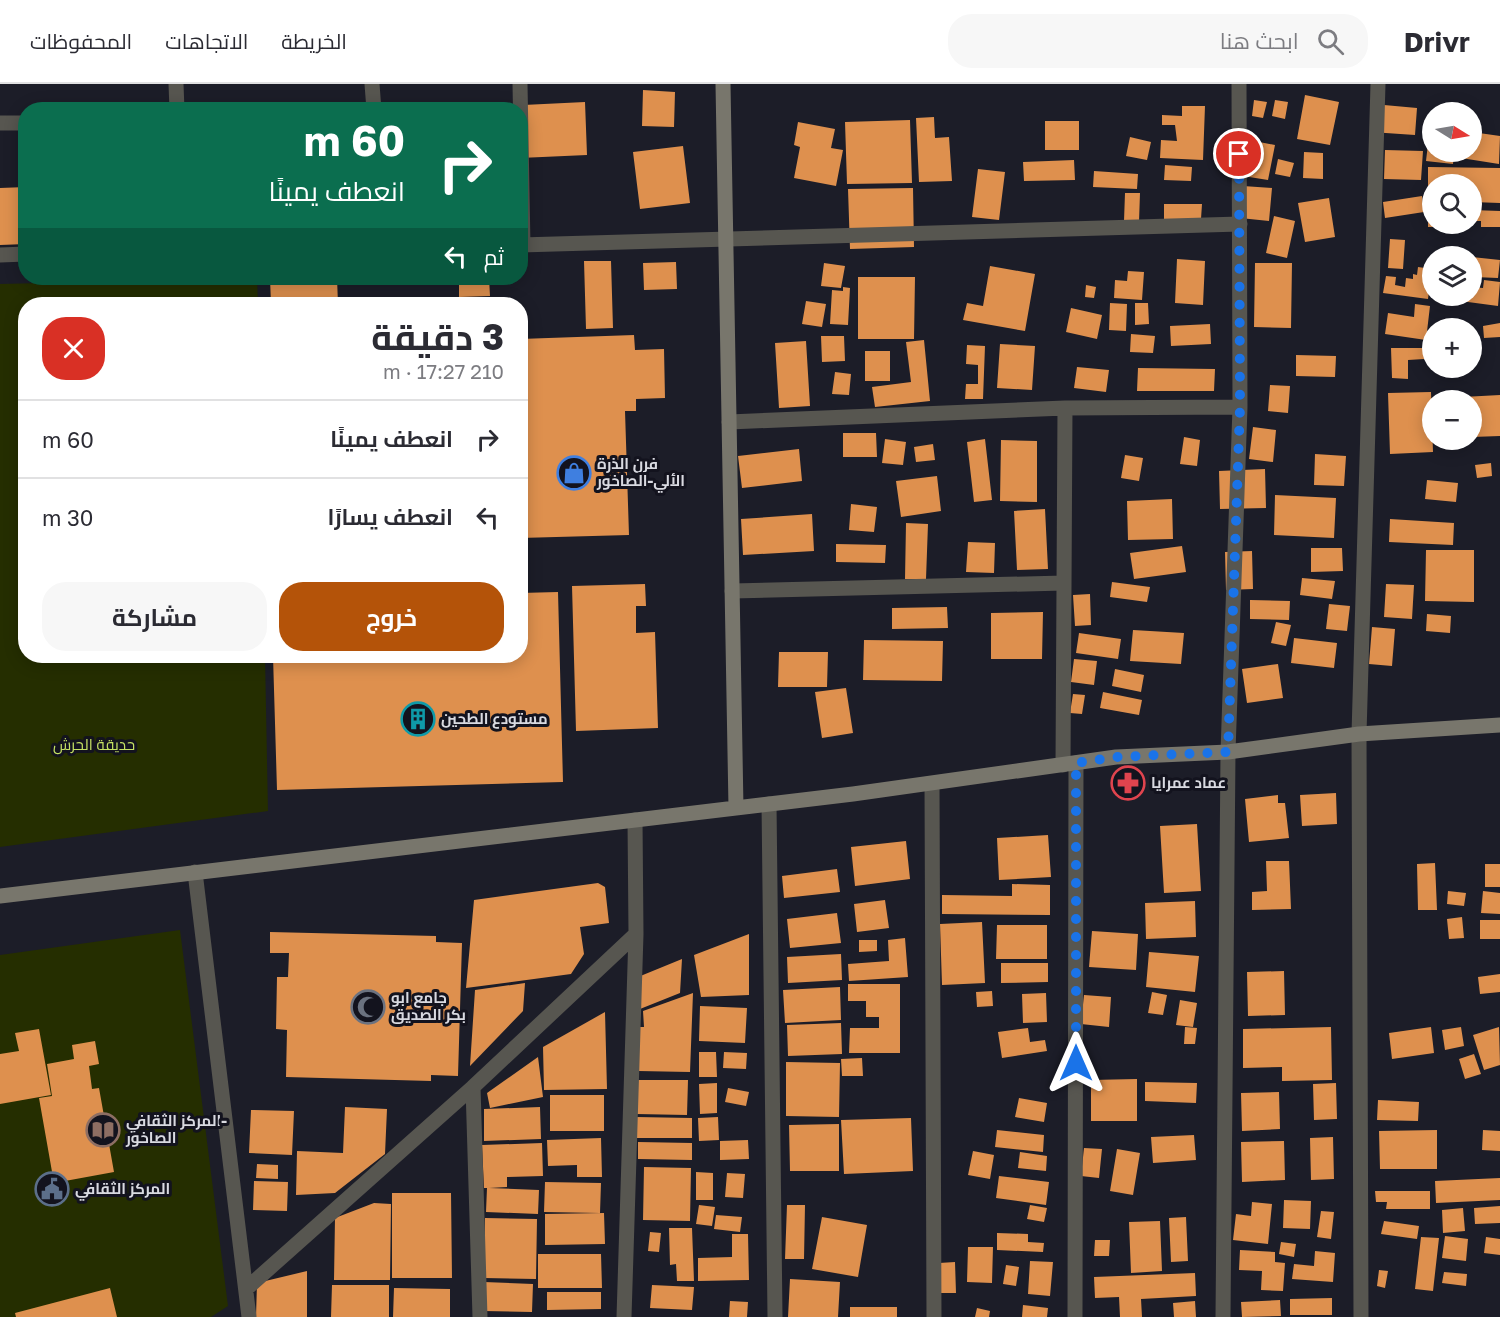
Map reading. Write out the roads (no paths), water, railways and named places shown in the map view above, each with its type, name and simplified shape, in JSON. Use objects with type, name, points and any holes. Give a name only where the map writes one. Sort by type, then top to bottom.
[{"type":"main road","points":[[723,84],[736,808]]},
{"type":"main road","points":[[0,896],[932,784],[1116,757],[1228,752],[1359,734],[1500,725]]},
{"type":"street","points":[[176,84],[177,102]]},
{"type":"street","points":[[372,84],[373,102]]},
{"type":"street","points":[[520,84],[520,102]]},
{"type":"street","points":[[1223,1317],[1228,752],[1240,407],[1239,84]]},
{"type":"street","points":[[1361,1317],[1359,734],[1378,84]]},
{"type":"street","points":[[0,123],[18,123]]},
{"type":"street","points":[[528,245],[1240,224]]},
{"type":"street","points":[[0,255],[18,254]]},
{"type":"street","points":[[729,422],[1065,408],[1240,407]]},
{"type":"street","points":[[1065,408],[1064,583],[1069,764],[1075,1317]]},
{"type":"street","points":[[732,591],[1064,583]]},
{"type":"street","points":[[932,784],[934,1317]]},
{"type":"street","points":[[769,804],[775,1317]]},
{"type":"street","points":[[624,1317],[636,934],[635,820]]},
{"type":"street","points":[[195,872],[249,1317]]},
{"type":"street","points":[[246,1288],[473,1087],[636,934]]},
{"type":"street","points":[[473,1087],[480,1317]]},
{"type":"place","name":"فرن الذرة الألي-الصاخور","points":[[574,473]]},
{"type":"place","name":"مستودع الطحين","points":[[418,719]]},
{"type":"place","name":"عماد عمرايا","points":[[1128,783]]},
{"type":"place","name":"جامع ابو بكر الصديق","points":[[368,1007]]},
{"type":"place","name":"المركز الثقافي- الصاخور","points":[[103,1130]]},
{"type":"place","name":"المركز الثقافي","points":[[52,1189]]},
{"type":"park label","name":"حديقة الحرش","points":[[94,745]]}]
